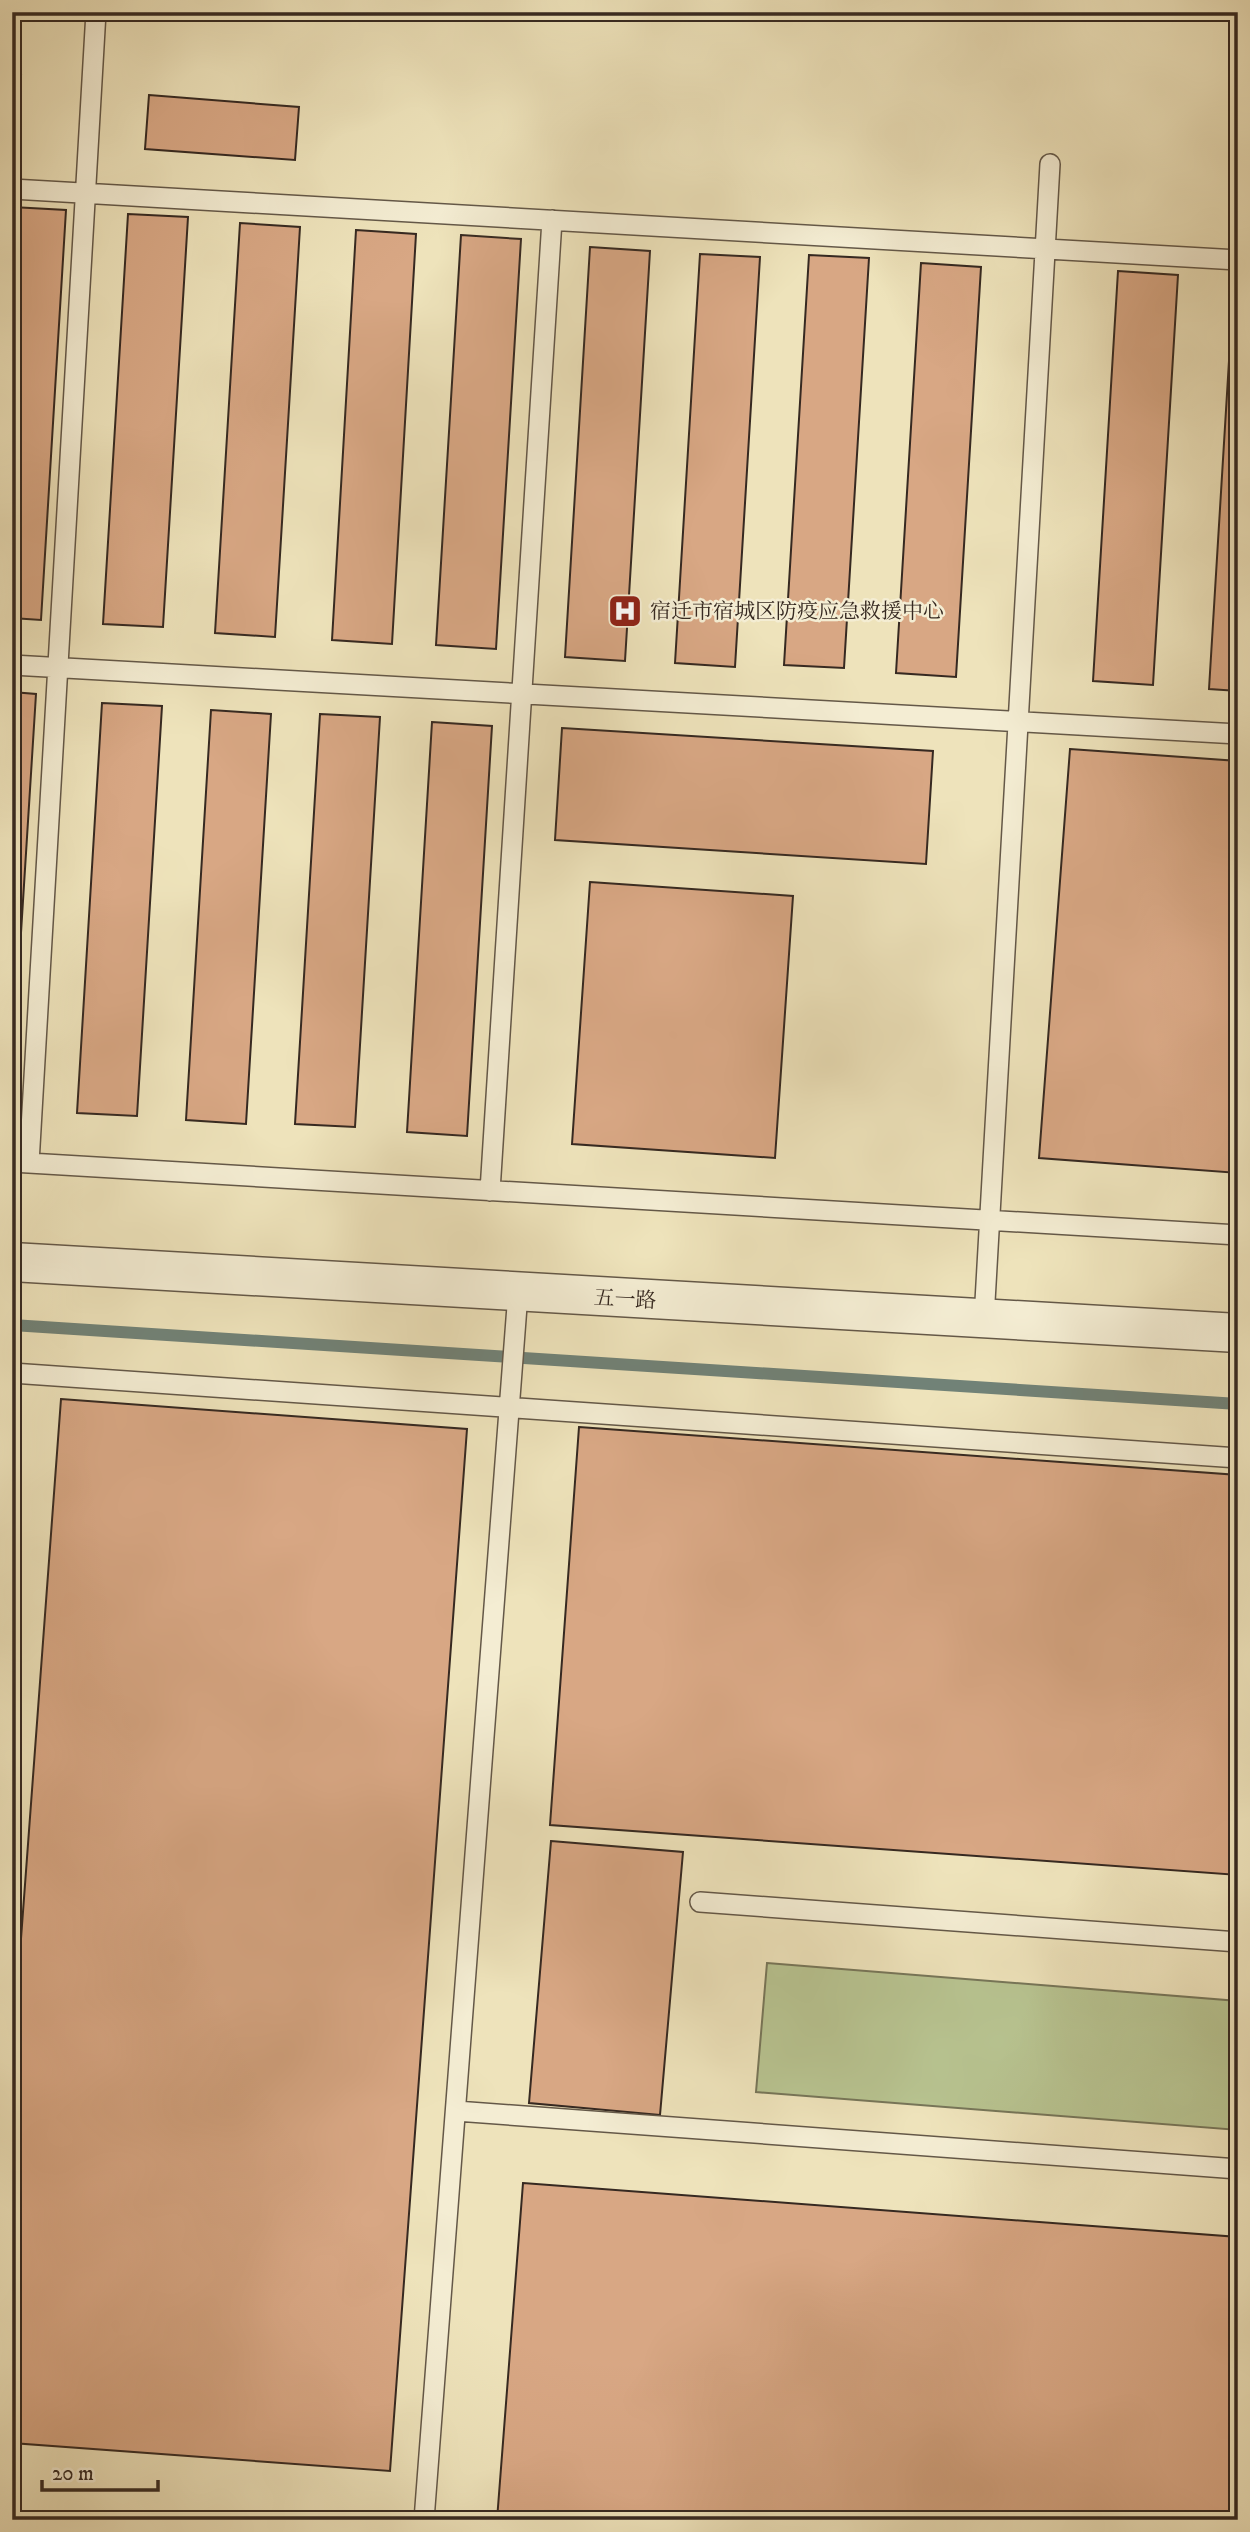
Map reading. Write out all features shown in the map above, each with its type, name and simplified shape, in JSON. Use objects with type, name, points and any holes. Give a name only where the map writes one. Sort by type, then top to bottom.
[{"type":"street","name":"五一路","points":[[12,1262],[1238,1334]]},
{"type":"lane","points":[[96,12],[58,667],[21,1163],[1238,1235]]},
{"type":"lane","points":[[984,1319],[1050,164]]},
{"type":"lane","points":[[12,189],[1238,260]]},
{"type":"lane","points":[[490,1191],[552,220]]},
{"type":"lane","points":[[12,665],[1238,734]]},
{"type":"lane","points":[[424,2520],[518,1293]]},
{"type":"lane","points":[[12,1373],[1238,1458]]},
{"type":"lane","points":[[700,1902],[1238,1942]]},
{"type":"lane","points":[[456,2111],[1238,2169]]},
{"type":"green space","points":[[767,1963],[1238,2001],[1238,2130],[756,2092]]},
{"type":"building","points":[[12,75],[21,75],[16,138],[12,138]]},
{"type":"building","points":[[149,95],[299,107],[295,160],[145,149]]},
{"type":"building","points":[[12,207],[66,210],[41,620],[12,618]]},
{"type":"building","points":[[128,214],[188,217],[163,627],[103,624]]},
{"type":"building","points":[[240,223],[300,227],[275,637],[215,633]]},
{"type":"building","points":[[356,230],[416,234],[392,644],[332,640]]},
{"type":"building","points":[[461,235],[521,239],[496,649],[436,645]]},
{"type":"building","points":[[590,247],[650,251],[625,661],[565,657]]},
{"type":"building","points":[[700,254],[760,257],[735,667],[675,663]]},
{"type":"building","points":[[809,255],[869,258],[844,668],[784,665]]},
{"type":"building","points":[[921,263],[981,267],[956,677],[896,673]]},
{"type":"building","points":[[1118,271],[1178,275],[1153,685],[1093,681]]},
{"type":"building","points":[[1234,279],[1238,279],[1238,691],[1209,689]]},
{"type":"building","points":[[12,692],[36,694],[12,1076]]},
{"type":"building","points":[[102,703],[162,706],[137,1116],[77,1113]]},
{"type":"building","points":[[211,710],[271,714],[246,1124],[186,1120]]},
{"type":"building","points":[[320,714],[380,717],[355,1127],[295,1124]]},
{"type":"building","points":[[432,722],[492,726],[467,1136],[407,1132]]},
{"type":"building","points":[[562,728],[933,751],[926,864],[555,840]]},
{"type":"building","points":[[1070,749],[1238,761],[1238,1173],[1039,1158]]},
{"type":"building","points":[[590,882],[793,896],[775,1158],[572,1144]]},
{"type":"building","points":[[61,1399],[467,1429],[390,2471],[12,2443],[12,2060]]},
{"type":"building","points":[[579,1427],[1238,1475],[1238,1875],[550,1825]]},
{"type":"building","points":[[551,1841],[683,1852],[660,2115],[529,2103]]},
{"type":"building","points":[[523,2183],[1238,2237],[1238,2520],[497,2520]]},
{"type":"waterway","points":[[12,1325],[1238,1404]]},
{"type":"place","name":"宿迁市宿城区防疫应急救援中心","points":[[625,611]]}]
